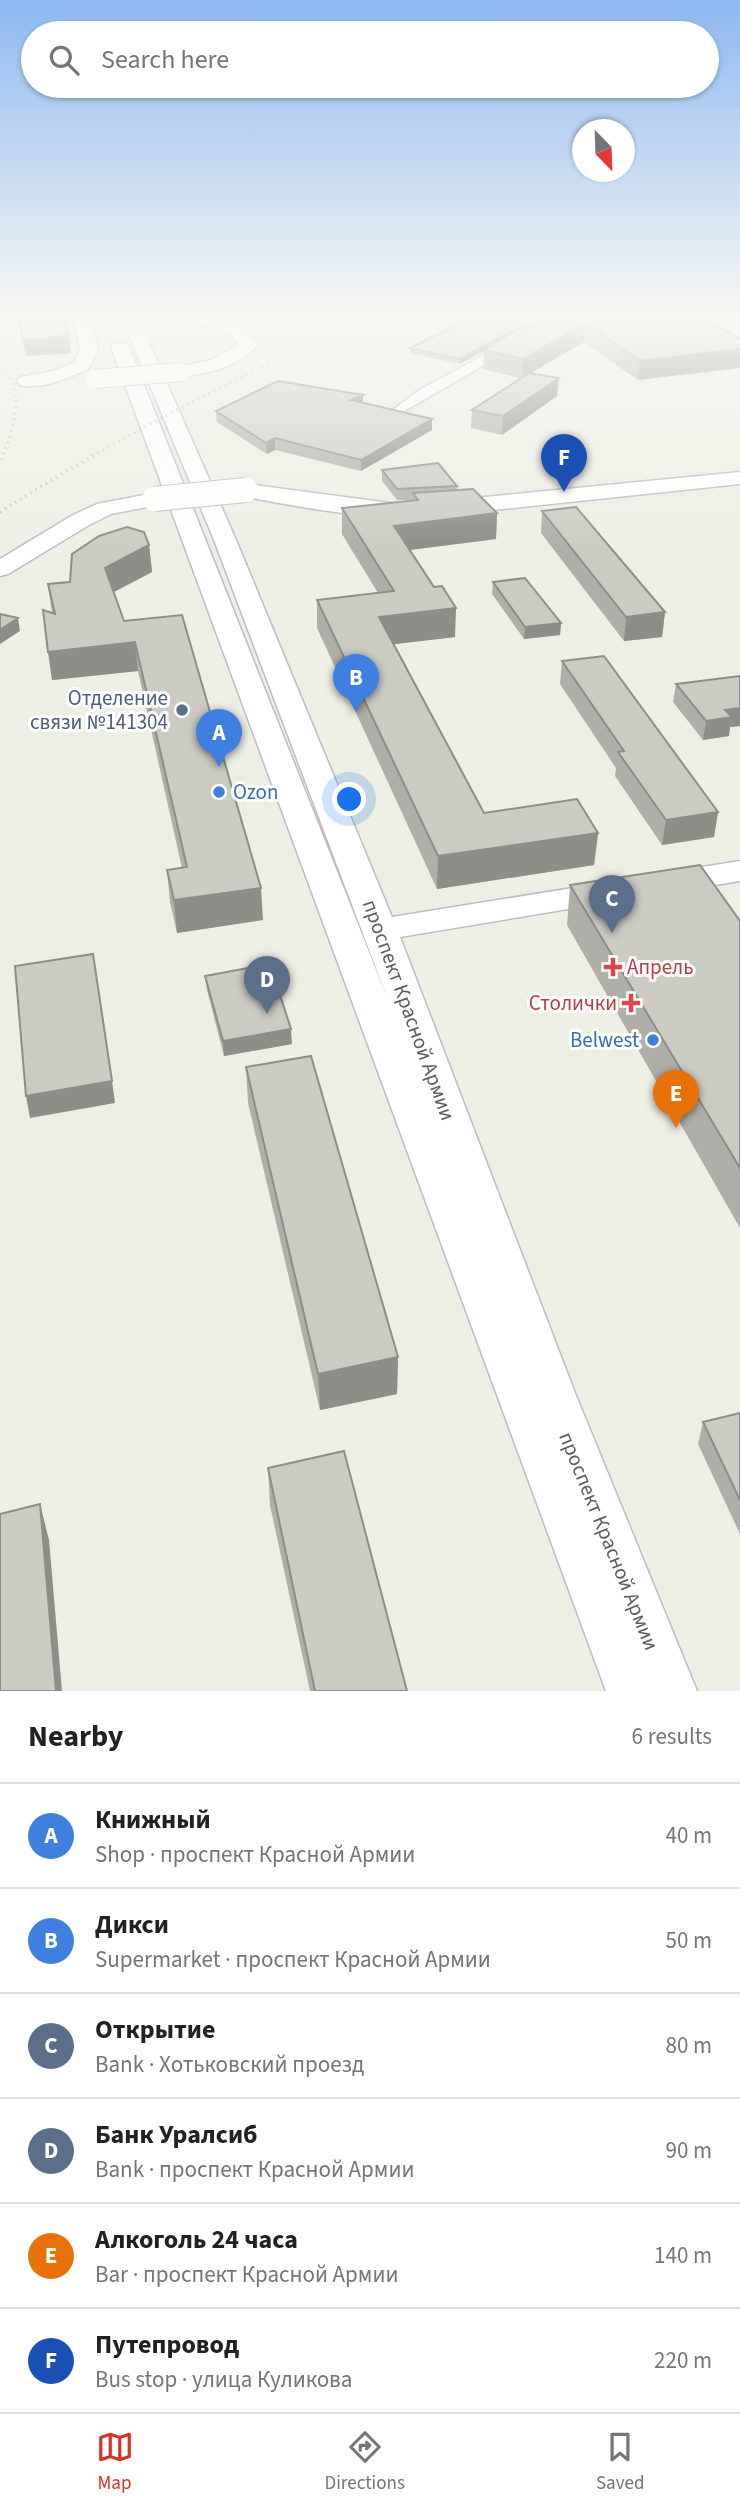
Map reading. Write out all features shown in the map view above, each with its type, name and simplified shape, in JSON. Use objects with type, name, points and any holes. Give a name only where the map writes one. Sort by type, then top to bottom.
[{"type":"main road","name":"проспект Красной Армии","points":[[145,392],[634,1691]]},
{"type":"main road","name":"проспект Красной Армии","points":[[152,392],[225,540],[380,930],[551,1394],[668,1691]]},
{"type":"main road","points":[[0,569],[81,520],[105,509],[154,499],[256,491],[386,510],[433,509],[740,478]]},
{"type":"main road","points":[[380,930],[740,871]]},
{"type":"street","points":[[401,410],[427,392]]},
{"type":"building","points":[[255,392],[344,392],[363,395],[351,400],[432,419],[361,460],[275,438],[266,443],[216,411]]},
{"type":"building","points":[[500,392],[538,392],[503,416],[472,410]]},
{"type":"building","points":[[438,463],[457,486],[397,489],[382,470]]},
{"type":"building","points":[[473,489],[497,513],[394,526],[434,587],[442,586],[456,608],[379,617],[484,813],[577,799],[598,833],[438,856],[317,600],[394,591],[342,508],[418,500],[413,493]]},
{"type":"building","points":[[576,507],[665,612],[626,617],[542,511]]},
{"type":"building","points":[[127,527],[144,532],[149,545],[105,568],[124,621],[182,615],[261,888],[174,900],[167,870],[187,867],[135,642],[48,652],[43,610],[55,614],[48,584],[70,582],[72,554],[99,536]]},
{"type":"building","points":[[525,578],[561,623],[525,627],[493,582]]},
{"type":"building","points":[[0,614],[18,618],[0,630]]},
{"type":"building","points":[[604,656],[718,812],[666,820],[618,752],[624,751],[562,661]]},
{"type":"building","points":[[740,676],[740,708],[725,710],[732,717],[706,721],[676,684]]},
{"type":"building","points":[[700,865],[740,921],[740,1168],[570,885]]},
{"type":"building","points":[[93,954],[112,1081],[26,1096],[15,966]]},
{"type":"building","points":[[270,964],[291,1029],[223,1041],[205,976]]},
{"type":"building","points":[[311,1056],[398,1357],[318,1374],[246,1067]]},
{"type":"building","points":[[740,1413],[740,1500],[703,1422]]},
{"type":"building","points":[[344,1451],[407,1691],[315,1691],[268,1468]]},
{"type":"building","points":[[40,1504],[56,1691],[0,1691],[0,1514]]},
{"type":"railway","points":[[0,463],[13,424],[15,392]]},
{"type":"railway","points":[[0,512],[139,430],[213,392]]},
{"type":"place","name":"Путепровод","points":[[564,492]]},
{"type":"place","name":"Отделение связи №141304","points":[[182,710]]},
{"type":"place","name":"Дикси","points":[[356,712]]},
{"type":"place","name":"Книжный","points":[[219,767]]},
{"type":"place","name":"Ozon","points":[[219,792]]},
{"type":"place","name":"Открытие","points":[[612,933]]},
{"type":"place","name":"Апрель","points":[[613,967]]},
{"type":"place","name":"Столички","points":[[631,1003]]},
{"type":"place","name":"Банк Уралсиб","points":[[267,1014]]},
{"type":"place","name":"Belwest","points":[[653,1040]]},
{"type":"place","name":"Алкоголь 24 часа","points":[[676,1128]]}]
